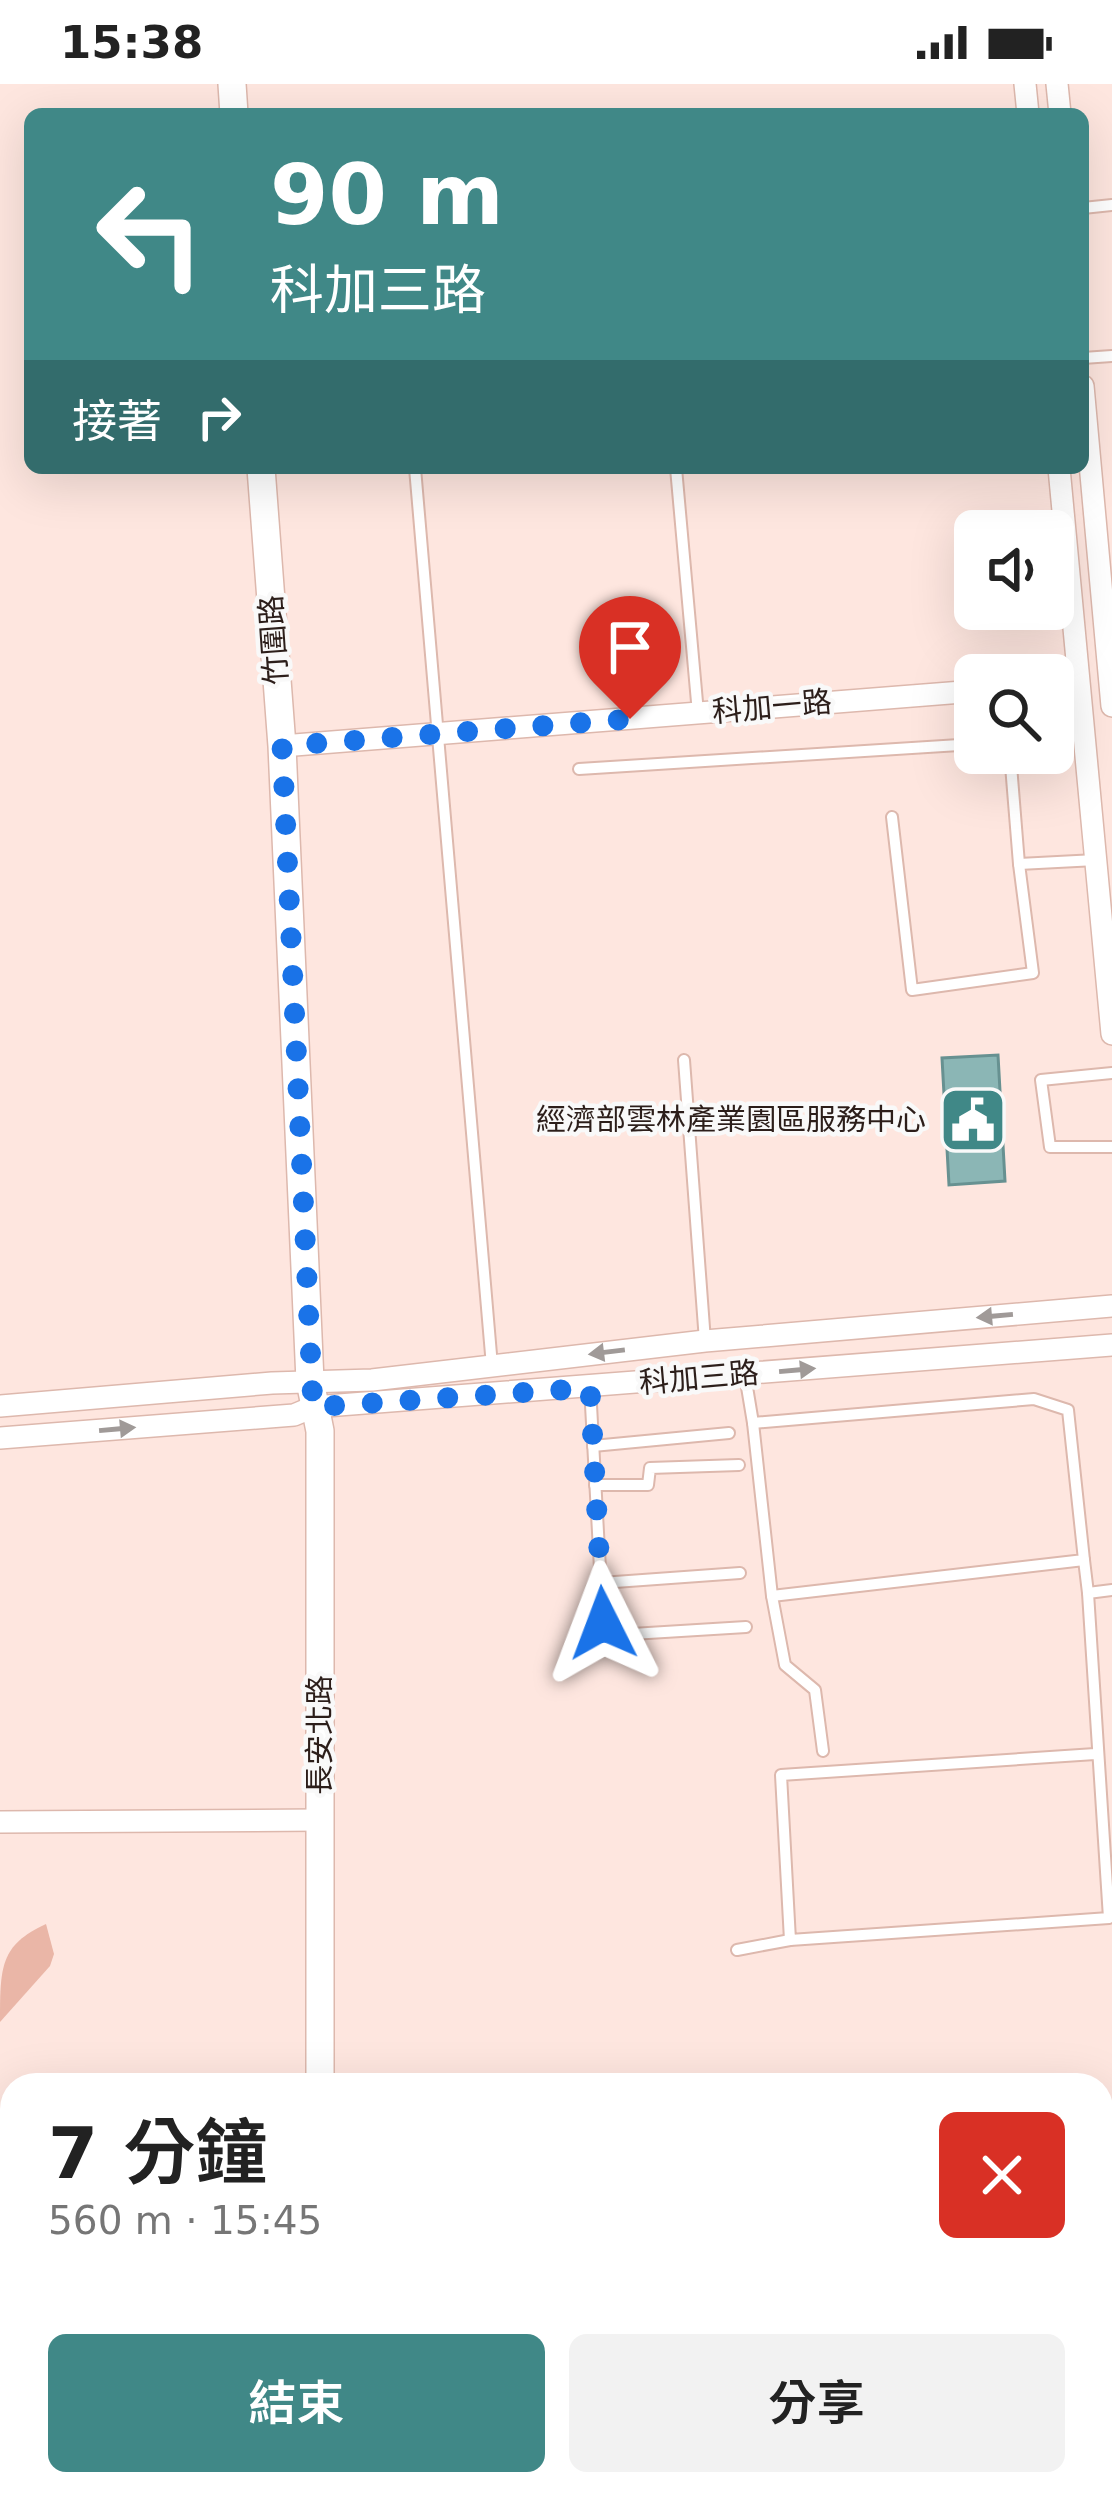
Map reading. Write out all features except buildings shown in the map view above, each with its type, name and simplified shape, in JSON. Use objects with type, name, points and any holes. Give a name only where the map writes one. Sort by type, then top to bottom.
[{"type":"street","points":[[1089,454],[1112,706]]},
{"type":"street","name":"竹圍路","points":[[261,474],[282,746],[312,1392]]},
{"type":"street","points":[[1060,474],[1112,1034]]},
{"type":"street","points":[[1074,684],[1109,681]]},
{"type":"street","name":"科加一路","points":[[282,746],[954,694]]},
{"type":"street","name":"科加三路","points":[[0,1438],[294,1414],[312,1392],[372,1380],[705,1341],[1112,1306]]},
{"type":"street","name":"科加三路","points":[[0,1406],[312,1392],[590,1388],[1112,1345]]},
{"type":"street","name":"長安北路","points":[[312,1392],[320,1431],[320,2073]]},
{"type":"street","points":[[0,1822],[320,1820]]},
{"type":"lane","points":[[415,474],[492,1366]]},
{"type":"lane","points":[[677,474],[698,713]]},
{"type":"lane","points":[[579,769],[954,745]]},
{"type":"lane","points":[[892,817],[912,990],[1033,973],[1012,774]]},
{"type":"lane","points":[[1019,864],[1096,860]]},
{"type":"lane","points":[[684,1060],[705,1341]]},
{"type":"lane","points":[[1112,1073],[1041,1080],[1050,1147],[1112,1148]]},
{"type":"lane","points":[[745,1375],[785,1665],[815,1690],[823,1751]]},
{"type":"lane","points":[[590,1388],[603,1623],[632,1634],[746,1627]]},
{"type":"lane","points":[[737,1950],[790,1940],[1108,1918],[1088,1593],[1068,1409],[1034,1399],[753,1424]]},
{"type":"lane","points":[[593,1446],[729,1433]]},
{"type":"lane","points":[[595,1485],[648,1485],[650,1468],[739,1465]]},
{"type":"lane","points":[[772,1596],[1084,1559]]},
{"type":"lane","points":[[601,1583],[740,1573]]},
{"type":"lane","points":[[1088,1593],[1112,1590]]},
{"type":"lane","points":[[790,1940],[782,1775],[1095,1754]]},
{"type":"shaded area","points":[[46,1924],[54,1954],[50,1966],[0,2022],[6,1960],[19,1940]]},
{"type":"place","name":"經濟部雲林產業園區服務中心","points":[[973,1120]]},
{"type":"route","points":[[603,1623],[590,1388],[313,1407],[282,746],[630,719]]}]
